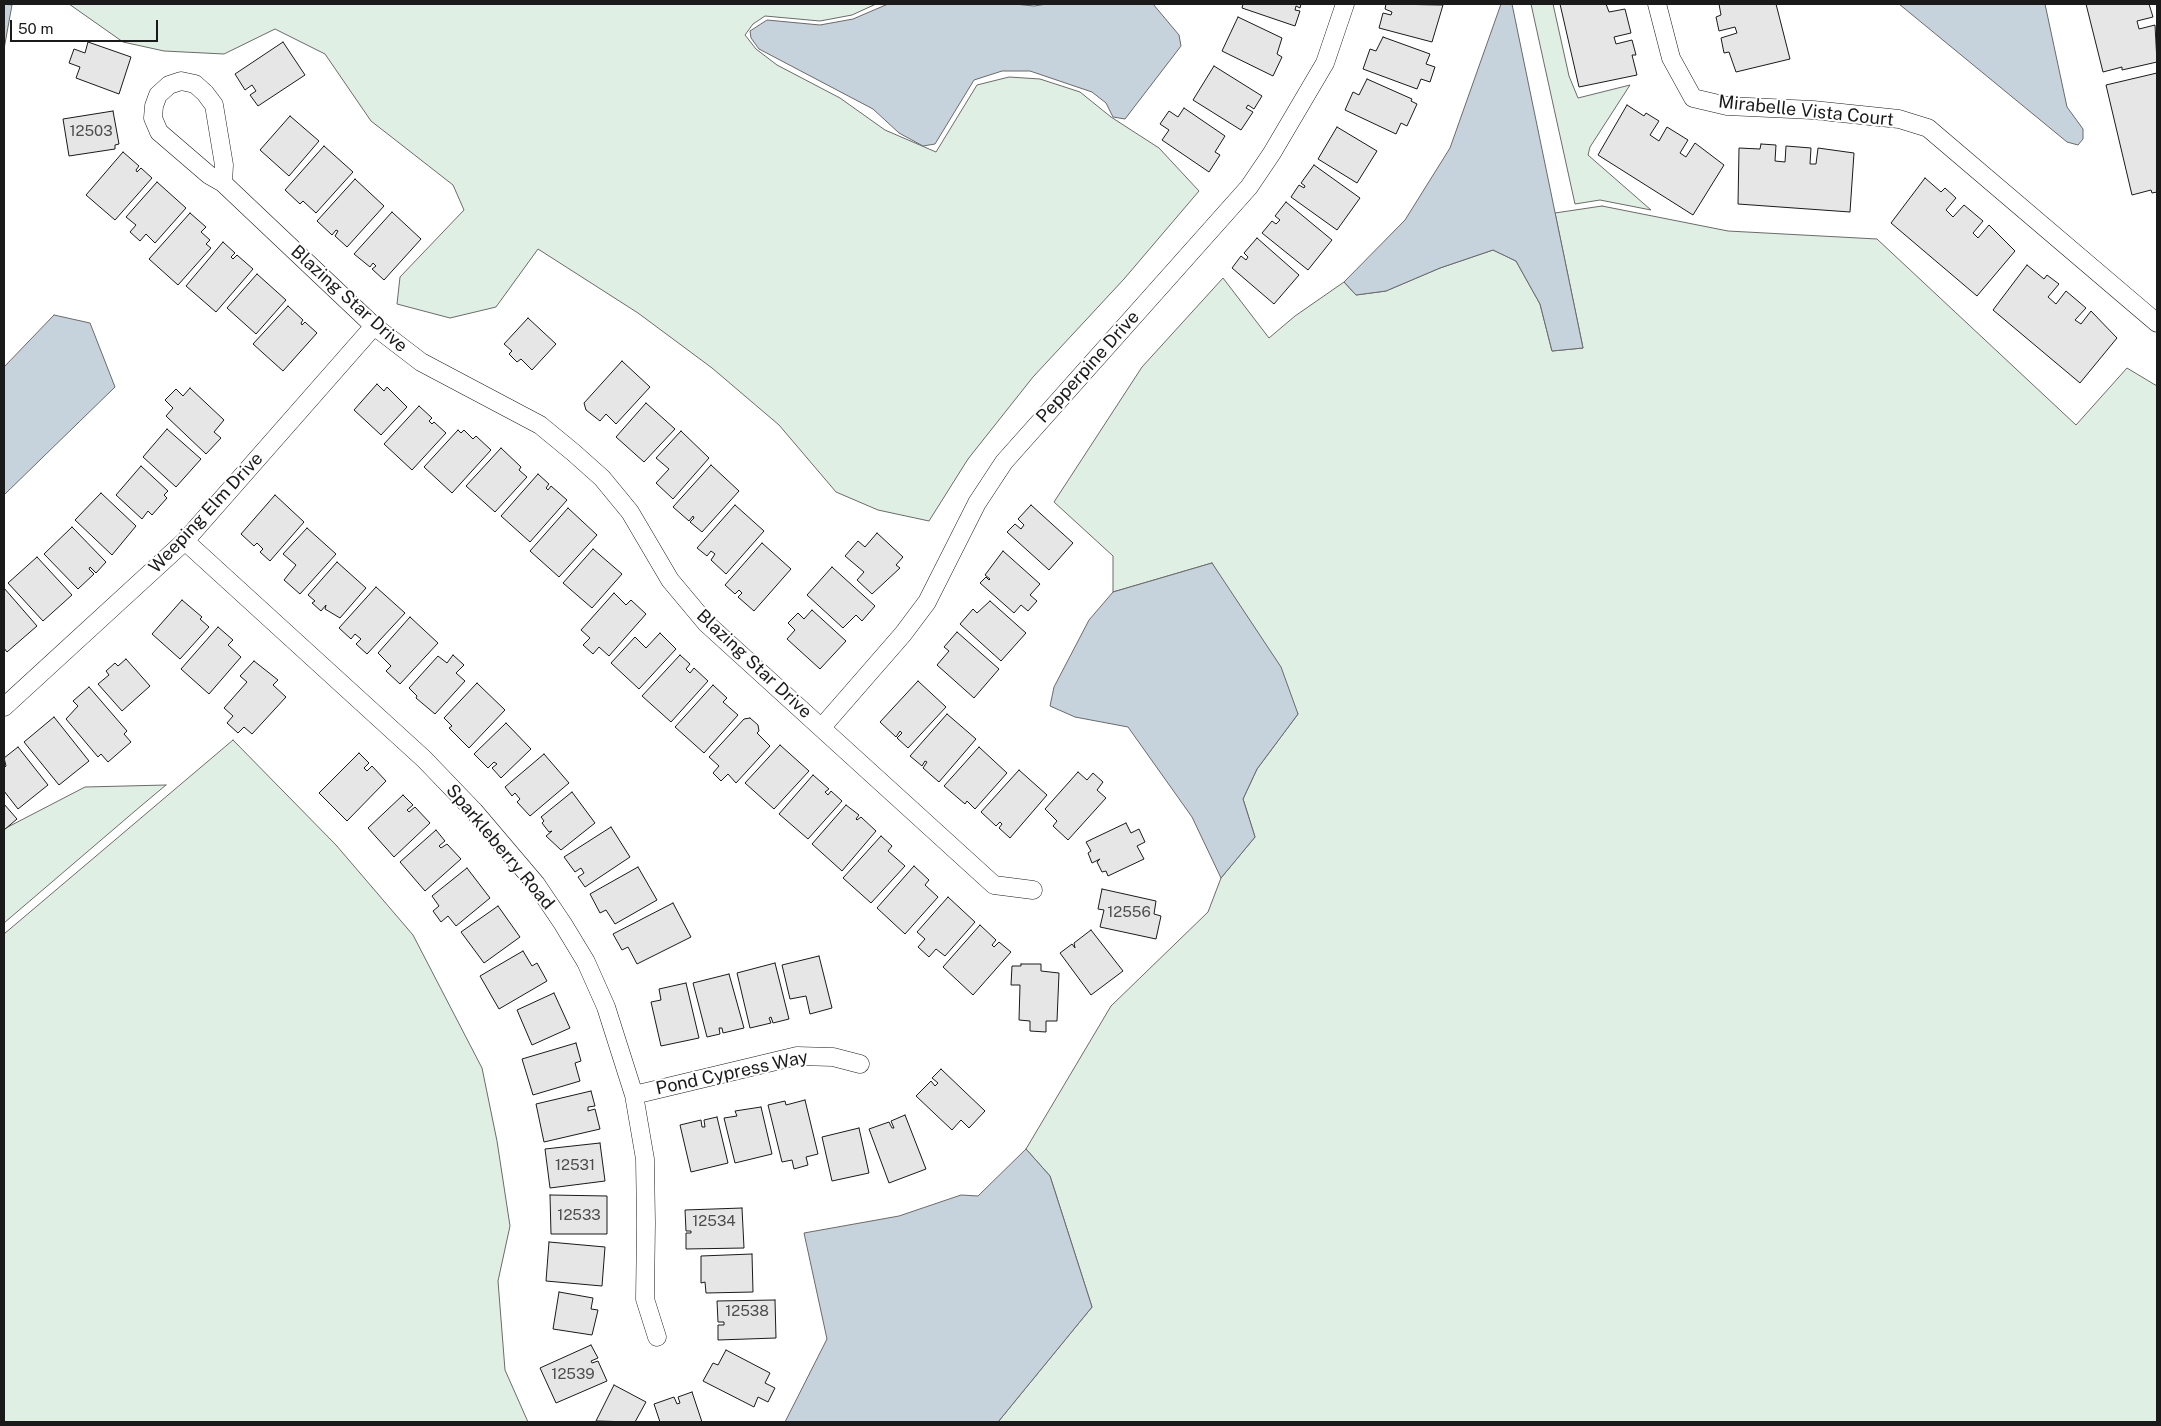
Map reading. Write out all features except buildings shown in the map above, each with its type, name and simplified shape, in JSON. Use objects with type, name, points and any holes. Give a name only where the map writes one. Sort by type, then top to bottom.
[{"type":"street","name":"Pepperpine Drive","points":[[822,727],[903,634],[927,602],[977,504],[1004,462],[1249,187],[1272,153],[1325,63],[1345,4]]},
{"type":"street","name":"Mirabelle Vista Court","points":[[1657,4],[1671,58],[1693,98],[1727,106],[1813,110],[1899,119],[1928,128],[2157,323]]},
{"type":"street","name":"Blazing Star Drive","points":[[223,183],[224,165],[214,105],[205,93],[194,84],[181,81],[169,85],[158,95],[154,106],[153,118],[159,132],[209,174],[223,183],[374,326],[421,362],[540,425],[581,459],[602,478],[630,512],[670,580],[706,623],[994,885],[1033,890]]},
{"type":"street","name":"Weeping Elm Drive","points":[[4,707],[186,541],[374,326]]},
{"type":"street","name":"Sparkleberry Road","points":[[186,541],[424,760],[474,811],[536,884],[586,962],[606,1007],[634,1095],[645,1159],[645,1299],[657,1337]]},
{"type":"street","name":"Pond Cypress Way","points":[[634,1095],[797,1056],[834,1056],[860,1064]]},
{"type":"green space","points":[[69,4],[876,4],[852,15],[820,21],[765,16],[753,24],[745,35],[756,49],[777,65],[840,98],[885,130],[936,152],[977,85],[1009,77],[1040,79],[1080,92],[1111,117],[1159,148],[1199,191],[1124,279],[1033,377],[968,459],[929,521],[878,510],[836,492],[779,425],[712,368],[638,313],[538,249],[496,307],[450,318],[397,304],[400,277],[464,210],[453,185],[371,121],[325,54],[275,29],[224,54],[164,51],[123,42]]},
{"type":"green space","points":[[1531,4],[1553,4],[1569,76],[1578,98],[1630,85],[1590,147],[1588,155],[1651,210],[1600,200],[1575,204]]},
{"type":"green space","points":[[1602,206],[1728,231],[1877,239],[2076,425],[2127,368],[2157,386],[2157,1422],[998,1422],[1092,1307],[1050,1176],[1026,1149],[1111,1006],[1208,912],[1221,878],[1255,837],[1243,799],[1257,769],[1298,714],[1212,563],[1113,592],[1113,556],[1054,502],[1142,367],[1223,278],[1269,338],[1295,316],[1344,282],[1356,295],[1386,291],[1440,268],[1493,250],[1516,261],[1540,304],[1552,351],[1583,348],[1555,213]]},
{"type":"green space","points":[[233,740],[336,845],[413,935],[482,1068],[497,1141],[510,1226],[498,1281],[505,1370],[528,1422],[4,1422],[4,934]]},
{"type":"green space","points":[[166,785],[4,923],[4,829],[85,787]]},
{"type":"shaded area","points":[[4,4],[12,5],[4,49]]},
{"type":"shaded area","points":[[888,4],[1014,4],[1034,6],[1047,4],[1153,4],[1179,35],[1181,46],[1125,119],[1113,117],[1106,103],[1092,92],[1030,71],[1002,71],[974,80],[935,144],[923,146],[899,133],[873,109],[759,49],[751,38],[750,31],[767,20],[820,25],[853,19]]},
{"type":"shaded area","points":[[1501,4],[1512,4],[1583,348],[1552,351],[1540,304],[1516,261],[1493,250],[1440,268],[1386,291],[1356,295],[1344,282],[1405,220],[1450,148]]},
{"type":"shaded area","points":[[1899,4],[2045,4],[2067,107],[2083,129],[2083,139],[2078,145],[2067,142]]},
{"type":"shaded area","points":[[54,315],[90,323],[115,387],[4,495],[4,367]]},
{"type":"shaded area","points":[[1212,563],[1281,667],[1298,714],[1257,769],[1243,799],[1255,837],[1221,878],[1192,817],[1128,727],[1075,717],[1050,706],[1054,687],[1089,620],[1113,592]]},
{"type":"shaded area","points":[[1026,1149],[1050,1176],[1092,1307],[998,1422],[785,1422],[827,1339],[804,1233],[899,1216],[961,1195],[978,1196]]}]
